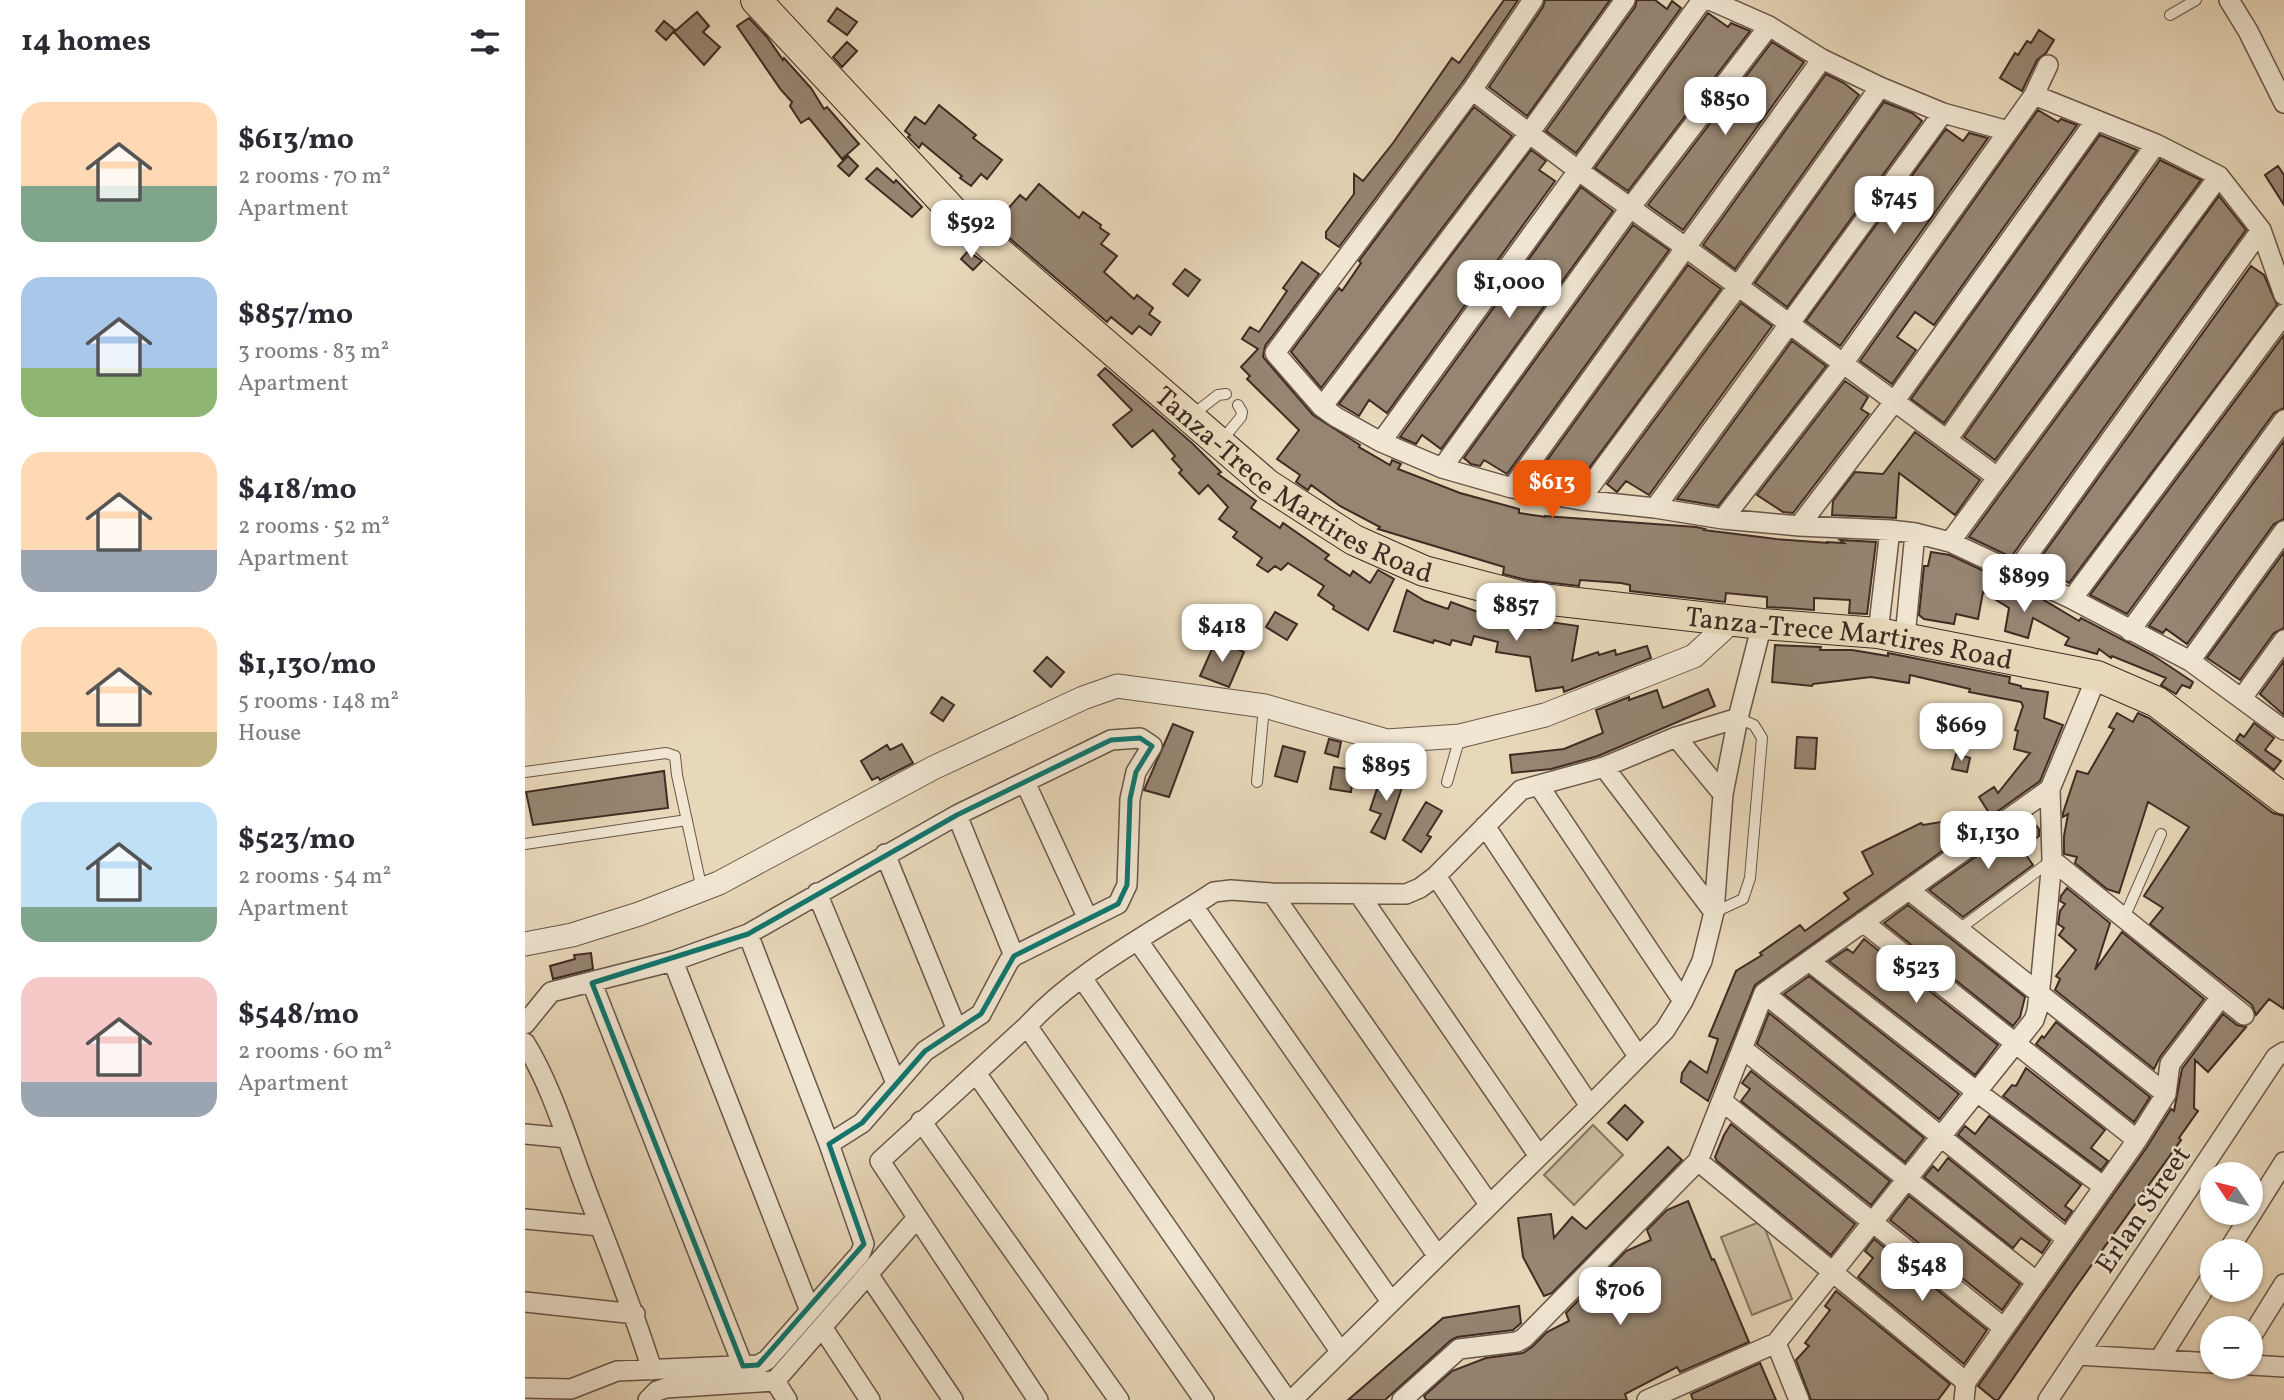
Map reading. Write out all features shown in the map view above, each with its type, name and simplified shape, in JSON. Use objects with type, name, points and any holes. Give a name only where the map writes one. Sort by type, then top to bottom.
[{"type":"main road","name":"Tanza-Trece Martires Road","points":[[756,0],[957,216],[1268,485],[1354,540],[1424,572],[1524,597],[1762,624],[1892,635],[2097,676],[2157,702],[2284,799]]},
{"type":"street","points":[[1534,0],[1472,90],[1275,353],[1322,407],[1381,442],[1442,468],[1512,488],[1723,519],[1890,530],[1950,542],[2072,599],[2189,661],[2284,730]]},
{"type":"street","points":[[1322,407],[1530,132],[1625,0]]},
{"type":"street","points":[[1381,442],[1702,0]]},
{"type":"street","points":[[1710,0],[1769,26],[1822,59],[1880,86],[1943,113],[2008,131]]},
{"type":"street","points":[[2229,0],[2248,31],[2284,103]]},
{"type":"street","points":[[1442,468],[1630,208],[1769,26]]},
{"type":"street","points":[[1512,488],[1822,59]]},
{"type":"street","points":[[1723,519],[1842,365],[2033,95],[2048,65]]},
{"type":"street","points":[[1580,500],[1738,286],[1880,86]]},
{"type":"street","points":[[1472,90],[1579,172],[1791,324],[1842,365],[1997,477]]},
{"type":"street","points":[[2033,95],[2157,144],[2219,176],[2261,230],[2284,295]]},
{"type":"street","points":[[1655,508],[1943,113]]},
{"type":"street","points":[[1799,526],[1893,402],[2096,120]]},
{"type":"street","points":[[1947,440],[2157,144]]},
{"type":"street","points":[[1950,542],[2219,176]]},
{"type":"street","points":[[2015,573],[2261,230]]},
{"type":"street","points":[[2072,599],[2284,314]]},
{"type":"street","points":[[2130,631],[2284,420]]},
{"type":"street","points":[[1890,530],[1892,635]]},
{"type":"street","points":[[2189,661],[2284,531]]},
{"type":"street","points":[[1892,635],[1915,533]]},
{"type":"street","points":[[525,944],[572,935],[702,890],[933,768],[1083,698],[1117,686],[1265,706],[1387,741],[1460,736],[1545,715],[1694,656],[1733,620]]},
{"type":"street","points":[[1027,1026],[1289,1400],[1590,1106],[1665,1030],[1683,1001],[1702,961],[1714,912],[1723,794],[1738,718],[1762,624]]},
{"type":"street","points":[[2242,698],[2284,640]]},
{"type":"street","points":[[1658,1398],[1776,1343],[2034,1020],[2039,995],[2052,860],[2050,789],[2097,676]]},
{"type":"street","points":[[1038,1400],[880,1161],[921,1121],[1027,1026],[1047,1004],[1214,892],[1231,890],[1406,894],[1436,876],[1521,790],[1604,767],[1676,737],[1738,718]]},
{"type":"street","points":[[1676,737],[1723,794]]},
{"type":"street","points":[[525,1024],[551,992],[673,961],[748,934],[957,814],[1111,740],[1140,738],[1152,746],[1136,772],[1130,799],[1127,886],[1118,904],[1014,956],[981,1014],[925,1051],[862,1123],[829,1144]]},
{"type":"street","points":[[1604,767],[1714,912]]},
{"type":"street","points":[[1025,782],[1088,919]]},
{"type":"street","points":[[1539,786],[1683,1001]]},
{"type":"street","points":[[1402,1400],[1459,1349],[1517,1342],[1524,1338],[1698,1161],[1764,993],[2050,789]]},
{"type":"street","points":[[957,814],[1014,956]]},
{"type":"street","points":[[1485,826],[1638,1056]]},
{"type":"street","points":[[885,854],[957,1030]]},
{"type":"street","points":[[2052,860],[2244,1015]]},
{"type":"street","points":[[1436,876],[1590,1106]]},
{"type":"street","points":[[1909,890],[2166,1094]]},
{"type":"street","points":[[817,893],[896,1083]]},
{"type":"street","points":[[1272,893],[1489,1204]]},
{"type":"street","points":[[1359,894],[1539,1156]]},
{"type":"street","points":[[1193,906],[1437,1255]]},
{"type":"street","points":[[1863,922],[2137,1140]]},
{"type":"street","points":[[648,1400],[657,1391],[666,1388],[709,1393],[775,1381],[864,1244],[829,1144],[748,934]]},
{"type":"street","points":[[1139,941],[1390,1300]]},
{"type":"street","points":[[673,961],[816,1319],[870,1400]]},
{"type":"street","points":[[1809,961],[2104,1187]]},
{"type":"street","points":[[1082,978],[1340,1351]]},
{"type":"street","points":[[592,982],[743,1366]]},
{"type":"street","points":[[1764,993],[2067,1239]]},
{"type":"street","points":[[1698,1161],[1833,1272],[1965,1391],[2004,1328],[2137,1140],[2166,1094],[2170,1064],[2221,997]]},
{"type":"street","points":[[525,1043],[535,1059],[567,1138],[635,1314],[652,1370]]},
{"type":"street","points":[[1743,1049],[2037,1282]]},
{"type":"street","name":"Erlan Street","points":[[2048,1400],[2276,1057],[2284,1052]]},
{"type":"street","points":[[975,1073],[1204,1400]]},
{"type":"street","points":[[1722,1101],[2004,1328]]},
{"type":"street","points":[[921,1121],[1119,1400]]},
{"type":"street","points":[[525,1134],[567,1138]]},
{"type":"street","points":[[2236,1239],[2284,1162]]},
{"type":"street","points":[[525,1388],[571,1390],[617,1371],[758,1365],[868,1274],[917,1218]]},
{"type":"street","points":[[525,1219],[600,1226]]},
{"type":"street","points":[[868,1274],[954,1400]]},
{"type":"street","points":[[2263,1318],[2284,1284]]},
{"type":"street","points":[[2159,1360],[2200,1295]]},
{"type":"street","points":[[525,1302],[635,1314]]},
{"type":"street","points":[[1776,1343],[1799,1400]]},
{"type":"street","points":[[2078,1355],[2200,1362]]},
{"type":"street","points":[[2263,1366],[2284,1367]]},
{"type":"street","points":[[775,1381],[787,1400]]},
{"type":"lane","points":[[2170,15],[2196,0]]},
{"type":"lane","points":[[1191,416],[1218,395],[1226,394]]},
{"type":"lane","points":[[1219,443],[1241,417],[1242,412],[1238,405]]},
{"type":"lane","points":[[1257,782],[1265,706]]},
{"type":"lane","points":[[1714,912],[1743,898],[1750,878],[1762,738],[1754,725],[1738,718]]},
{"type":"lane","points":[[1447,782],[1460,736]]},
{"type":"lane","points":[[525,772],[666,753],[675,756],[702,890]]},
{"type":"lane","points":[[525,844],[687,820]]},
{"type":"lane","points":[[2124,918],[2161,834]]},
{"type":"lane","points":[[1957,930],[2052,860]]},
{"type":"highlighted area","points":[[1140,738],[1152,746],[1136,772],[1130,799],[1127,885],[1118,904],[1014,956],[981,1014],[925,1051],[862,1123],[829,1144],[864,1244],[758,1365],[743,1366],[592,983],[748,934],[957,815],[1111,740]]},
{"type":"shaded area","points":[[1593,1125],[1623,1155],[1574,1205],[1544,1175]]},
{"type":"shaded area","points":[[1762,1221],[1792,1299],[1752,1315],[1721,1237]]},
{"type":"building","points":[[1504,0],[1518,0],[1462,83],[1339,247],[1326,238],[1326,232],[1354,194],[1354,174],[1363,181],[1452,58],[1459,63]]},
{"type":"building","points":[[1545,0],[1610,0],[1527,116],[1489,87],[1543,7]]},
{"type":"building","points":[[1637,0],[1655,0],[1667,9],[1672,1],[1681,8],[1576,153],[1546,131],[1635,7]]},
{"type":"building","points":[[837,8],[857,22],[847,35],[828,21]]},
{"type":"building","points":[[697,12],[709,26],[703,32],[720,47],[704,65],[674,32]]},
{"type":"building","points":[[1708,13],[1728,27],[1731,23],[1750,31],[1628,191],[1595,168]]},
{"type":"building","points":[[749,18],[783,60],[784,58],[811,88],[824,109],[827,107],[859,144],[842,159],[809,118],[801,123],[790,106],[792,102],[737,26]]},
{"type":"building","points":[[664,21],[675,30],[666,40],[656,31]]},
{"type":"building","points":[[2039,30],[2054,40],[2046,53],[2037,60],[2022,91],[2000,78],[2015,53],[2018,55],[2027,41],[2031,43]]},
{"type":"building","points":[[847,42],[857,51],[842,67],[833,57]]},
{"type":"building","points":[[1772,42],[1804,62],[1683,230],[1648,205]]},
{"type":"building","points":[[1826,74],[1859,95],[1735,269],[1703,245]]},
{"type":"building","points":[[1884,102],[1912,113],[1922,121],[1787,307],[1755,283]]},
{"type":"building","points":[[939,105],[976,135],[973,138],[1002,160],[987,179],[981,174],[971,186],[922,143],[919,148],[908,137],[910,135],[905,131],[915,117],[925,124]]},
{"type":"building","points":[[1474,107],[1512,136],[1321,388],[1291,352],[1339,288],[1342,291],[1361,263],[1359,261]]},
{"type":"building","points":[[2038,110],[2058,122],[2061,119],[2077,125],[1934,325],[1915,312],[1897,337],[1916,350],[1892,384],[1860,361]]},
{"type":"building","points":[[1946,129],[1963,141],[1969,133],[1988,138],[1840,346],[1806,321]]},
{"type":"building","points":[[2100,135],[2137,150],[1944,423],[1911,399]]},
{"type":"building","points":[[1531,150],[1546,161],[1539,170],[1555,181],[1387,413],[1369,400],[1359,416],[1339,404]]},
{"type":"building","points":[[848,156],[858,166],[849,176],[838,166]]},
{"type":"building","points":[[2160,160],[2201,180],[1995,460],[1964,437]]},
{"type":"building","points":[[2278,166],[2284,175],[2284,205],[2265,175]]},
{"type":"building","points":[[877,168],[894,183],[896,180],[922,207],[912,217],[866,179]]},
{"type":"building","points":[[1039,184],[1079,218],[1083,212],[1109,234],[1101,244],[1117,256],[1104,272],[1134,299],[1137,295],[1153,308],[1149,314],[1160,322],[1151,335],[1139,326],[1132,334],[1111,317],[1107,322],[994,225],[1020,195],[1026,200]]},
{"type":"building","points":[[1581,187],[1613,211],[1441,449],[1422,435],[1416,444],[1400,437]]},
{"type":"building","points":[[2219,196],[2246,230],[2011,557],[1969,537]]},
{"type":"building","points":[[1633,225],[1669,250],[1507,474],[1484,460],[1480,466],[1471,464],[1464,458]]},
{"type":"building","points":[[968,251],[982,261],[973,270],[961,259]]},
{"type":"building","points":[[1302,262],[1319,274],[1265,346],[1263,357],[1313,415],[1360,445],[1359,447],[1390,465],[1392,460],[1401,464],[1398,469],[1460,493],[1519,509],[1519,513],[1696,527],[1776,539],[1829,543],[1826,542],[1876,542],[1867,614],[1849,613],[1850,600],[1814,598],[1814,610],[1767,607],[1767,597],[1726,593],[1725,602],[1630,591],[1630,585],[1621,583],[1580,580],[1579,586],[1527,580],[1503,574],[1504,567],[1378,529],[1380,527],[1340,506],[1311,485],[1308,490],[1296,482],[1300,475],[1277,459],[1299,430],[1247,379],[1250,376],[1241,367],[1258,349],[1242,339],[1250,327],[1259,332],[1287,291],[1283,288]]},
{"type":"building","points":[[1688,265],[1721,289],[1575,487],[1539,480],[1535,477]]},
{"type":"building","points":[[2251,266],[2264,275],[2277,305],[2069,583],[2037,563]]},
{"type":"building","points":[[1185,269],[1200,280],[1188,296],[1173,284]]},
{"type":"building","points":[[1741,303],[1772,326],[1649,495],[1626,481],[1617,492],[1607,484]]},
{"type":"building","points":[[2284,335],[2284,408],[2274,413],[2127,614],[2090,595]]},
{"type":"building","points":[[1792,341],[1826,366],[1718,506],[1677,499]]},
{"type":"building","points":[[1105,368],[1192,443],[1221,472],[1218,474],[1256,501],[1251,508],[1280,528],[1283,523],[1329,555],[1325,559],[1350,576],[1353,571],[1370,583],[1378,570],[1394,579],[1368,630],[1333,609],[1334,606],[1318,595],[1324,586],[1288,563],[1281,570],[1275,566],[1268,572],[1257,565],[1262,558],[1233,537],[1237,532],[1219,519],[1228,507],[1208,485],[1199,494],[1179,473],[1182,470],[1172,459],[1175,456],[1153,430],[1132,447],[1113,425],[1132,410],[1098,375]]},
{"type":"building","points":[[1845,381],[1868,397],[1861,409],[1869,414],[1793,513],[1783,512],[1757,495]]},
{"type":"building","points":[[1915,432],[1980,480],[1955,515],[1899,473],[1896,518],[1832,515],[1833,501],[1855,472],[1883,474]]},
{"type":"building","points":[[2284,441],[2284,519],[2274,524],[2187,644],[2166,629],[2163,633],[2149,626]]},
{"type":"building","points":[[1931,552],[1950,555],[2154,656],[2193,682],[2190,688],[2182,685],[2176,694],[2161,685],[2166,678],[2112,656],[2111,658],[2099,649],[2097,654],[2065,645],[2069,638],[2033,618],[2028,638],[2005,631],[2009,608],[1983,592],[1978,619],[1956,614],[1954,624],[1924,619],[1919,615],[1924,566],[1928,566]]},
{"type":"building","points":[[2284,552],[2284,628],[2274,633],[2240,680],[2207,658]]},
{"type":"building","points":[[1407,590],[1425,601],[1448,609],[1451,602],[1481,613],[1479,617],[1497,622],[1541,629],[1543,621],[1578,626],[1572,661],[1598,652],[1599,655],[1615,650],[1616,655],[1647,646],[1651,658],[1564,692],[1563,687],[1536,691],[1530,657],[1496,652],[1498,642],[1474,636],[1471,645],[1452,640],[1450,645],[1434,640],[1433,643],[1394,631]]},
{"type":"building","points":[[1275,612],[1297,624],[1287,640],[1266,627]]},
{"type":"building","points":[[1216,640],[1244,652],[1229,687],[1200,676]]},
{"type":"building","points":[[1775,645],[1852,650],[1888,656],[1888,653],[2010,677],[2009,683],[2021,688],[2048,692],[2044,718],[2063,725],[2040,781],[1991,816],[1979,797],[1994,787],[1998,793],[2030,753],[2014,749],[2018,731],[2015,730],[2023,706],[2021,702],[1969,692],[1970,689],[1910,675],[1909,683],[1871,677],[1812,686],[1772,682]]},
{"type":"building","points":[[1047,657],[1064,672],[1051,687],[1034,671]]},
{"type":"building","points":[[2284,661],[2284,715],[2260,694]]},
{"type":"building","points":[[1708,689],[1715,706],[1598,756],[1551,769],[1512,773],[1510,755],[1564,749],[1603,733],[1596,710],[1657,690],[1663,708]]},
{"type":"building","points":[[942,697],[954,705],[943,721],[931,713]]},
{"type":"building","points":[[2117,713],[2133,722],[2138,713],[2149,718],[2273,813],[2284,816],[2284,1009],[2269,999],[2256,1015],[2252,1005],[2150,924],[2163,908],[2144,896],[2189,827],[2148,802],[2119,893],[2107,889],[2075,863],[2077,857],[2064,854],[2068,814],[2063,817],[2063,813],[2077,771],[2088,774],[2114,729],[2109,727]]},
{"type":"building","points":[[2254,723],[2274,738],[2265,750],[2281,761],[2274,770],[2236,740],[2240,734],[2244,737]]},
{"type":"building","points":[[1173,724],[1193,732],[1169,797],[1144,790]]},
{"type":"building","points":[[1797,737],[1817,738],[1815,769],[1795,768]]},
{"type":"building","points":[[1329,739],[1341,742],[1338,757],[1325,753]]},
{"type":"building","points":[[902,744],[913,763],[880,780],[878,777],[872,780],[861,761],[887,745],[890,750]]},
{"type":"building","points":[[1283,746],[1305,752],[1297,782],[1275,776]]},
{"type":"building","points":[[1956,754],[1970,758],[1967,772],[1952,769]]},
{"type":"building","points":[[1334,767],[1354,770],[1351,792],[1330,789]]},
{"type":"building","points":[[664,771],[668,808],[533,825],[526,792]]},
{"type":"building","points":[[1382,774],[1404,781],[1385,839],[1371,832],[1381,814],[1370,810]]},
{"type":"building","points":[[1426,802],[1442,811],[1427,835],[1431,837],[1421,852],[1403,840]]},
{"type":"building","points":[[2030,818],[2039,829],[2039,836],[2025,847],[2019,845],[2033,865],[1963,917],[1929,890]]},
{"type":"building","points":[[1959,819],[1969,832],[1755,985],[1708,1101],[1681,1082],[1682,1073],[1690,1061],[1707,1073],[1718,1039],[1709,1036],[1736,971],[1762,955],[1760,953],[1800,925],[1805,931],[1849,899],[1844,893],[1873,874],[1862,852],[1921,823],[1923,825]]},
{"type":"building","points":[[2067,888],[2110,923],[2095,970],[2122,932],[2204,999],[2154,1069],[2055,990],[2060,979],[2056,976],[2076,950],[2059,935],[2064,928],[2058,924],[2060,911],[2065,904],[2060,901]]},
{"type":"building","points":[[1908,905],[2025,997],[2020,1017],[2013,1026],[1884,923]]},
{"type":"building","points":[[1864,939],[1998,1045],[1975,1075],[1829,961],[1847,949],[1853,953]]},
{"type":"building","points":[[591,953],[593,969],[553,979],[550,966],[575,959],[574,955]]},
{"type":"building","points":[[1809,976],[1959,1094],[1939,1119],[1784,994]]},
{"type":"building","points":[[1769,1013],[1924,1138],[1905,1162],[1757,1044]]},
{"type":"building","points":[[2223,1014],[2237,1025],[2246,1027],[2208,1072],[2195,1060],[2194,1108],[2198,1111],[2179,1138],[2181,1140],[1998,1400],[1995,1400],[1978,1386],[2171,1109],[2174,1111],[2182,1069]]},
{"type":"building","points":[[2056,1022],[2150,1097],[2134,1122],[2036,1044]]},
{"type":"building","points":[[2026,1068],[2105,1130],[2091,1148],[2108,1161],[2101,1170],[2003,1096],[2012,1085],[2016,1086]]},
{"type":"building","points":[[1751,1071],[1890,1181],[1871,1205],[1741,1101],[1750,1089],[1742,1083]]},
{"type":"building","points":[[1625,1105],[1643,1122],[1627,1140],[1608,1123]]},
{"type":"building","points":[[1989,1116],[2081,1185],[2065,1206],[2072,1211],[2065,1221],[1958,1135],[1965,1126],[1975,1134]]},
{"type":"building","points":[[1731,1124],[1855,1224],[1831,1255],[1717,1161],[1715,1157]]},
{"type":"building","points":[[1668,1147],[1682,1160],[1552,1293],[1544,1296],[1523,1257],[1518,1218],[1551,1214],[1554,1238],[1572,1217],[1586,1229]]},
{"type":"building","points":[[1948,1158],[2050,1241],[2042,1253],[2021,1238],[2013,1248],[1924,1177],[1933,1166],[1938,1171]]},
{"type":"building","points":[[1909,1196],[2020,1284],[2002,1310],[1890,1220]]},
{"type":"building","points":[[1688,1201],[1749,1342],[1680,1372],[1677,1367],[1625,1394],[1627,1400],[1426,1400],[1424,1396],[1452,1371],[1486,1358],[1523,1353],[1547,1332],[1569,1321],[1566,1313],[1626,1251],[1651,1240],[1647,1230],[1667,1210]]},
{"type":"building","points":[[1874,1239],[1987,1330],[1964,1364],[1858,1277],[1873,1258],[1865,1251]]},
{"type":"building","points":[[1836,1291],[1950,1384],[1938,1400],[1811,1400],[1796,1360],[1809,1346],[1805,1343],[1830,1310],[1825,1306]]},
{"type":"building","points":[[1519,1306],[1521,1323],[1513,1330],[1457,1337],[1385,1400],[1348,1400],[1443,1318]]},
{"type":"building","points":[[1760,1363],[1776,1400],[1693,1400],[1691,1394]]}]
